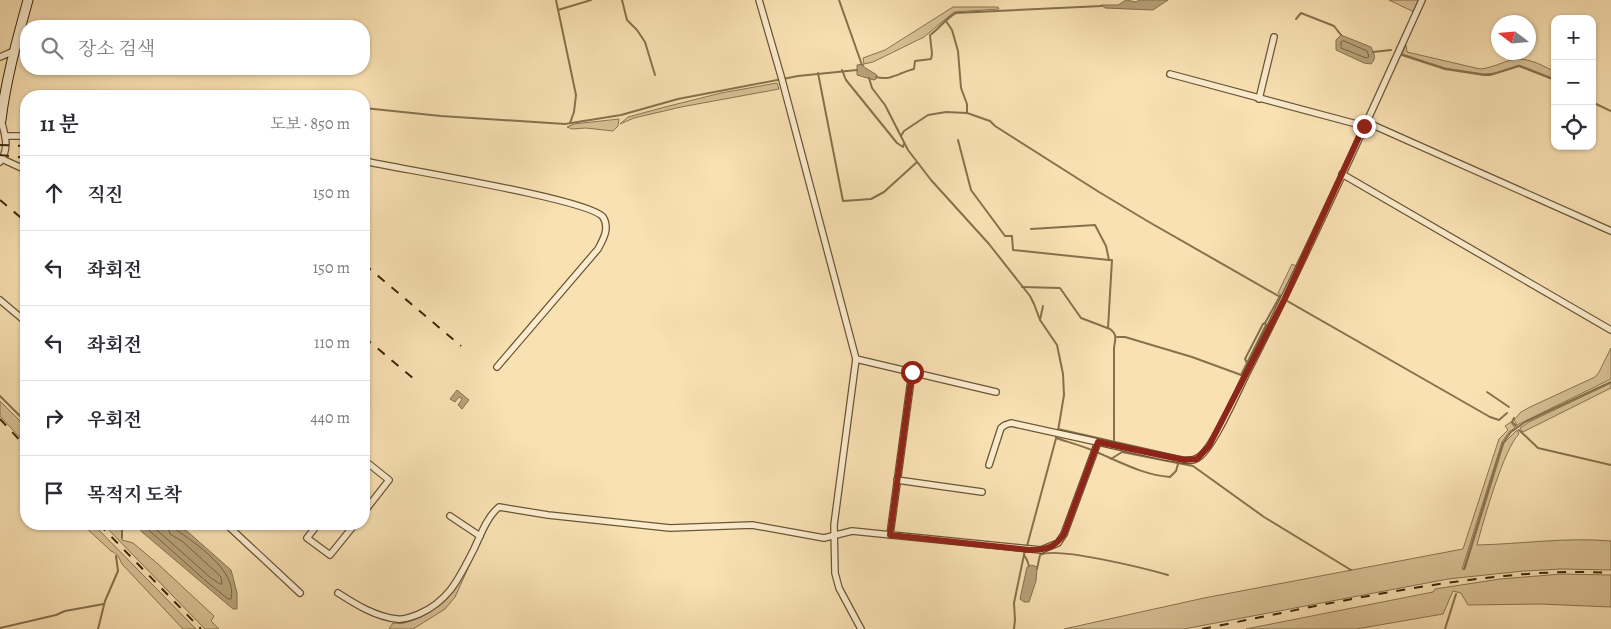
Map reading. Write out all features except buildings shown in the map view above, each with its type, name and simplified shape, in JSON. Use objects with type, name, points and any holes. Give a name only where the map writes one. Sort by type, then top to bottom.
[{"type":"street","points":[[23,20],[28,0]]},
{"type":"street","points":[[759,0],[830,253],[856,358],[834,536],[835,574],[861,629]]},
{"type":"street","points":[[989,465],[1004,424],[1016,424],[1184,460],[1197,459],[1201,456],[1209,446],[1232,404],[1285,298],[1422,0]]},
{"type":"street","points":[[20,29],[4,98],[1,120],[7,145],[1,161],[20,168]]},
{"type":"street","points":[[1258,98],[1274,37]]},
{"type":"street","points":[[0,57],[14,51]]},
{"type":"street","points":[[1170,74],[1365,124],[1611,231]]},
{"type":"street","points":[[5,136],[20,136]]},
{"type":"street","points":[[370,162],[503,188],[577,205],[595,211],[603,218],[606,225],[605,237],[598,249],[497,367]]},
{"type":"street","points":[[1342,174],[1611,330]]},
{"type":"street","points":[[0,300],[20,317]]},
{"type":"street","points":[[856,358],[996,392]]},
{"type":"street","points":[[890,535],[912,372]]},
{"type":"street","points":[[338,593],[357,605],[397,620],[408,619],[430,609],[447,596],[495,510],[506,506],[548,515],[670,528],[684,529],[752,525],[824,538],[852,531],[1026,550],[1041,550],[1058,543],[1064,534],[1098,442]]},
{"type":"street","points":[[370,465],[388,480],[370,504]]},
{"type":"street","points":[[897,480],[982,492]]},
{"type":"street","points":[[450,516],[480,536]]},
{"type":"street","points":[[232,530],[300,593]]},
{"type":"street","points":[[313,530],[307,538],[330,555],[350,530]]},
{"type":"shaded area","points":[[1389,0],[1419,0],[1414,12]]},
{"type":"shaded area","points":[[953,7],[998,7],[999,9],[954,12],[924,37],[873,62],[864,64],[863,58],[885,50]]},
{"type":"shaded area","points":[[1406,45],[1407,52],[1480,69],[1512,60],[1526,60],[1551,70],[1551,77],[1519,65],[1496,73],[1484,74],[1445,68],[1402,54]]},
{"type":"shaded area","points":[[777,83],[779,89],[681,107],[634,118],[620,124],[628,117],[665,107],[721,93]]},
{"type":"shaded area","points":[[619,119],[618,126],[613,131],[586,128],[572,129],[567,127],[574,124]]},
{"type":"shaded area","points":[[1292,264],[1296,266],[1282,296],[1278,293]]},
{"type":"shaded area","points":[[1611,348],[1611,379],[1517,425],[1514,420],[1521,412],[1595,377]]},
{"type":"shaded area","points":[[1611,383],[1611,388],[1523,432],[1520,428],[1529,422]]},
{"type":"shaded area","points":[[0,401],[20,421],[20,438],[0,416]]},
{"type":"shaded area","points":[[1511,422],[1515,428],[1509,432],[1502,442],[1462,569],[1465,569],[1504,443],[1517,430],[1519,434],[1513,442],[1501,469],[1477,545],[1561,540],[1611,541],[1611,570],[1561,569],[1524,571],[1448,579],[1184,629],[1064,629],[1204,598],[1463,549],[1499,439],[1508,430],[1505,426]]},
{"type":"shaded area","points":[[490,520],[455,597],[445,609],[413,629],[389,629],[393,623],[404,623],[421,617],[436,608],[448,596],[467,567]]},
{"type":"shaded area","points":[[88,530],[99,530],[196,629],[183,629],[122,564],[117,555]]},
{"type":"shaded area","points":[[109,530],[121,530],[122,540],[133,543],[214,616],[211,621],[219,629],[205,629]]},
{"type":"shaded area","points":[[1562,574],[1611,575],[1611,607],[1540,604],[1468,605],[1461,593],[1453,591],[1443,614],[1356,629],[1246,629],[1433,592],[1435,589],[1500,579]]},
{"type":"water","points":[[1126,0],[1136,2],[1139,0],[1168,0],[1153,10],[1105,8],[1101,5],[1118,5]]},
{"type":"water","points":[[1341,35],[1371,47],[1374,54],[1373,62],[1371,64],[1364,63],[1336,50],[1336,40]]},
{"type":"water","points":[[863,64],[864,67],[877,75],[876,79],[857,75],[857,65]]},
{"type":"water","points":[[457,390],[469,400],[462,409],[458,405],[462,399],[459,397],[455,402],[450,399]]},
{"type":"water","points":[[140,530],[184,530],[188,532],[231,570],[237,593],[237,609],[233,609]]},
{"type":"water","points":[[1032,565],[1037,567],[1036,581],[1029,602],[1024,602],[1020,599],[1027,567]]},
{"type":"waterway","points":[[556,0],[576,95],[574,112],[570,123]]},
{"type":"waterway","points":[[558,10],[591,0]]},
{"type":"waterway","points":[[622,0],[627,20],[645,42],[655,75]]},
{"type":"waterway","points":[[839,0],[862,65]]},
{"type":"waterway","points":[[876,77],[887,78],[896,76],[914,69],[915,61],[931,59],[930,35],[956,13],[1102,6]]},
{"type":"waterway","points":[[1296,19],[1301,13],[1334,26],[1341,35]]},
{"type":"waterway","points":[[946,21],[952,30],[958,51],[961,88],[967,104],[967,113],[990,121],[995,126],[1149,222],[1490,417],[1499,420],[1507,413]]},
{"type":"waterway","points":[[1373,52],[1391,50]]},
{"type":"waterway","points":[[1402,55],[1445,69],[1484,75],[1519,66],[1551,78]]},
{"type":"waterway","points":[[842,70],[846,80],[897,143],[903,147],[904,144]]},
{"type":"waterway","points":[[370,109],[441,116],[565,124],[621,115],[678,99],[798,76],[857,70]]},
{"type":"waterway","points":[[818,73],[843,201],[871,199],[884,192],[917,162]]},
{"type":"waterway","points":[[869,78],[872,88],[885,105],[908,150],[931,180],[989,244],[1030,296],[1040,320],[1057,345],[1063,374],[1064,395],[1058,431],[1027,546]]},
{"type":"waterway","points":[[1596,104],[1611,111]]},
{"type":"waterway","points":[[901,136],[904,131],[928,115],[946,112],[967,113]]},
{"type":"waterway","points":[[958,140],[971,190],[1005,236],[1012,236],[1013,250],[1109,260]]},
{"type":"waterway","points":[[1031,229],[1095,225],[1106,246],[1109,260],[1112,260],[1108,328]]},
{"type":"waterway","points":[[1022,287],[1060,288],[1081,318],[1110,329],[1114,333],[1114,442]]},
{"type":"waterway","points":[[1241,375],[1247,363],[1245,359],[1280,296]]},
{"type":"waterway","points":[[1040,320],[1043,306]]},
{"type":"waterway","points":[[1247,363],[1266,325],[1265,323]]},
{"type":"waterway","points":[[1117,337],[1125,337],[1192,357],[1244,376]]},
{"type":"waterway","points":[[1464,569],[1503,443],[1511,432],[1525,422],[1611,382]]},
{"type":"waterway","points":[[1487,392],[1509,407]]},
{"type":"waterway","points":[[0,396],[20,416]]},
{"type":"waterway","points":[[1213,434],[1231,400]]},
{"type":"waterway","points":[[1514,418],[1512,422],[1516,426]]},
{"type":"waterway","points":[[1058,429],[1186,458]]},
{"type":"waterway","points":[[1519,430],[1538,448],[1611,465]]},
{"type":"waterway","points":[[1056,438],[1090,449],[1126,465],[1161,476],[1170,477],[1176,471],[1178,464]]},
{"type":"waterway","points":[[1111,459],[1122,452],[1193,466],[1264,517],[1351,570]]},
{"type":"waterway","points":[[122,530],[122,538]]},
{"type":"waterway","points":[[1014,629],[1014,603],[1025,550]]},
{"type":"waterway","points":[[1037,569],[1040,555],[1064,553],[1102,559],[1168,575]]},
{"type":"waterway","points":[[1024,555],[1029,566]]},
{"type":"waterway","points":[[98,629],[105,601],[118,571],[116,556]]},
{"type":"waterway","points":[[1445,629],[1456,594]]},
{"type":"waterway","points":[[0,628],[56,615],[65,611],[104,604]]},
{"type":"railway","points":[[0,145],[20,146]]},
{"type":"railway","points":[[0,155],[20,157]]},
{"type":"railway","points":[[0,200],[20,217]]},
{"type":"railway","points":[[370,269],[461,346]]},
{"type":"railway","points":[[370,342],[414,379]]},
{"type":"railway","points":[[0,419],[20,441]]},
{"type":"railway","points":[[105,530],[201,629]]},
{"type":"railway","points":[[1202,629],[1426,586],[1541,573],[1611,573]]},
{"type":"route","points":[[912,372],[890,535],[1029,550],[1041,550],[1052,547],[1058,543],[1064,534],[1098,442],[1184,460],[1197,459],[1209,446],[1285,298],[1364,126]]}]
